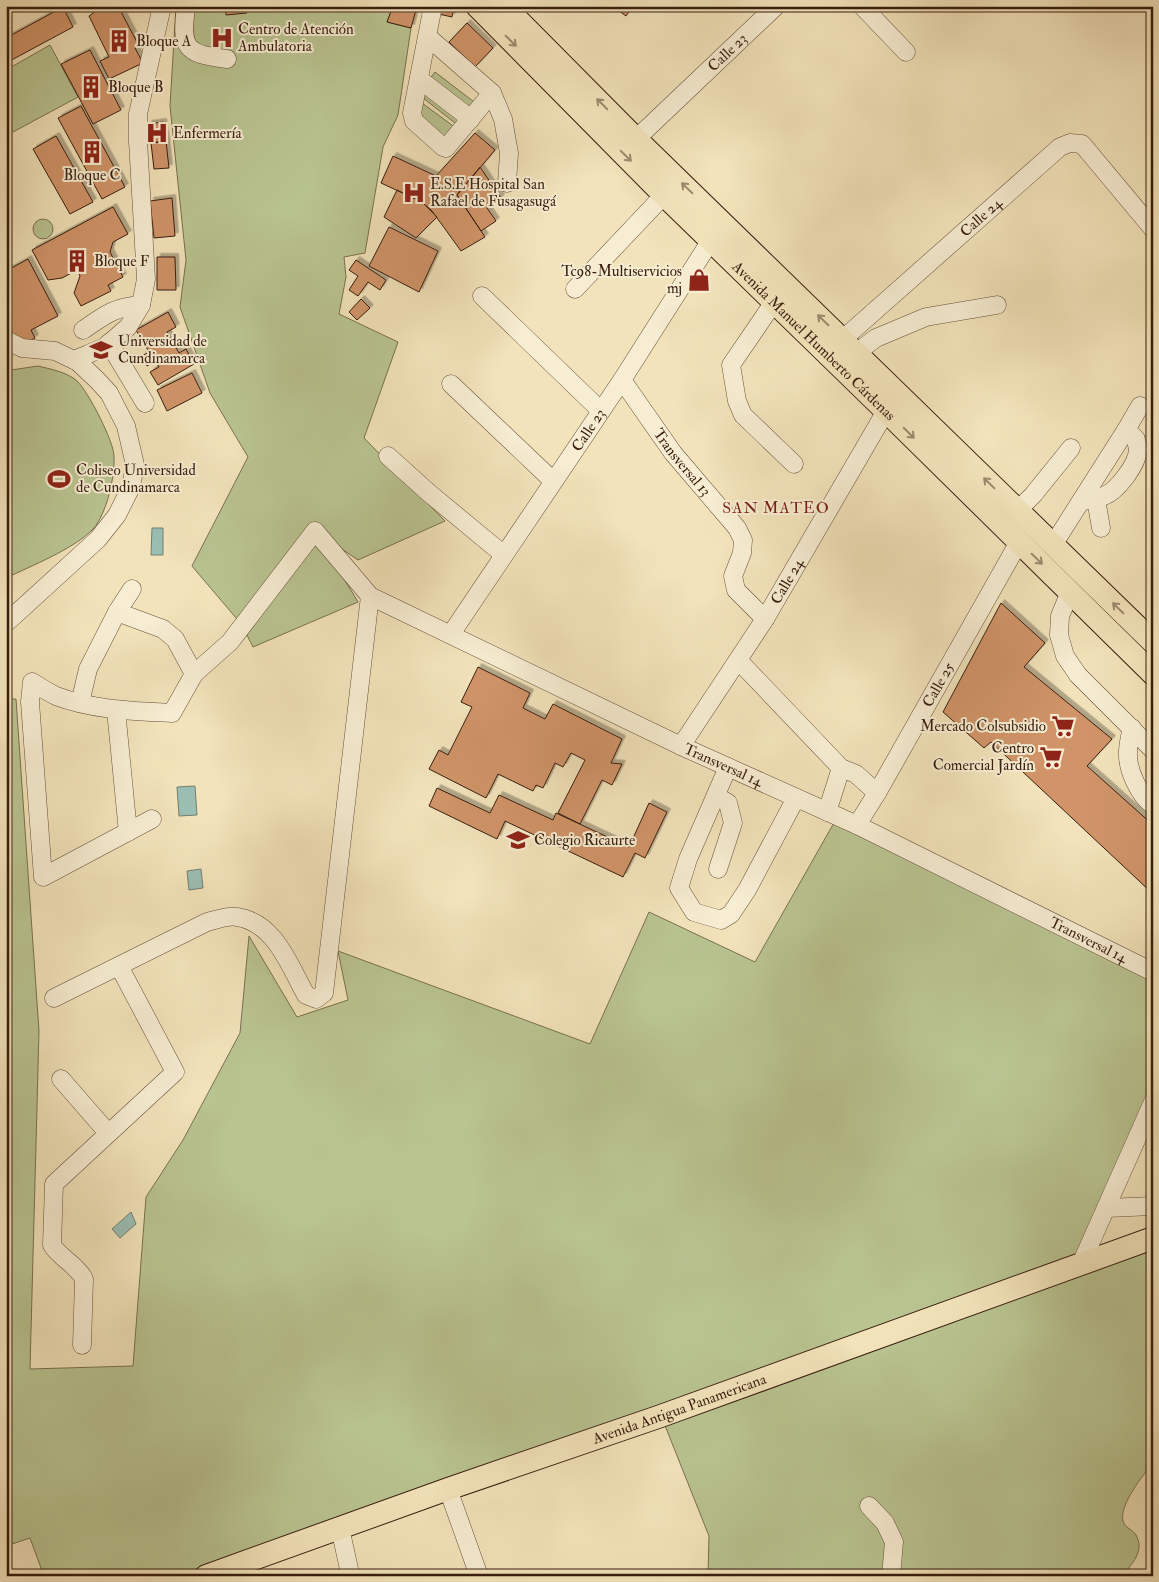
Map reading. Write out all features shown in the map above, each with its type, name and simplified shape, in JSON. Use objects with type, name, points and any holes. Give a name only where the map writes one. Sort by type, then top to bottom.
[{"type":"main road","name":"Avenida Manuel Humberto Cárdenas","points":[[477,6],[664,195],[716,231],[1018,510],[1153,642]]},
{"type":"main road","name":"Avenida Manuel Humberto Cárdenas","points":[[504,6],[636,139],[716,231],[774,302],[842,349],[886,411],[1153,674]]},
{"type":"main road","name":"Avenida Antigua Panamericana","points":[[206,1576],[658,1417],[1153,1238]]},
{"type":"street","points":[[74,360],[107,345],[128,327],[141,305],[146,279],[138,114],[162,6]]},
{"type":"street","points":[[186,6],[183,33],[188,46],[192,51],[200,55],[227,59]]},
{"type":"street","points":[[434,6],[412,117],[414,121],[443,147],[448,147],[492,93]]},
{"type":"street","name":"Calle 23","points":[[636,139],[776,6]]},
{"type":"street","points":[[862,6],[906,52]]},
{"type":"street","points":[[428,37],[492,93],[503,119],[509,152],[507,183]]},
{"type":"street","points":[[419,79],[471,119]]},
{"type":"street","name":"Calle 24","points":[[842,349],[1060,148],[1070,143],[1082,144],[1121,181],[1153,229]]},
{"type":"street","points":[[575,289],[664,195]]},
{"type":"street","name":"Calle 23","points":[[451,634],[622,380],[716,231]]},
{"type":"street","points":[[482,296],[600,410]]},
{"type":"street","points":[[774,302],[732,365],[732,374],[737,401],[743,415],[794,464]]},
{"type":"street","points":[[84,330],[106,314],[124,306],[141,305]]},
{"type":"street","points":[[842,349],[876,338],[926,317],[997,305]]},
{"type":"street","points":[[6,340],[22,348],[55,351],[78,362],[98,380],[109,392],[126,426],[135,465],[131,487],[117,515],[98,539],[6,623]]},
{"type":"street","points":[[98,380],[107,345]]},
{"type":"street","points":[[107,345],[145,403]]},
{"type":"street","name":"Transversal 13","points":[[622,380],[673,453],[737,528],[743,540],[742,553],[733,576],[736,590],[765,619]]},
{"type":"street","points":[[451,384],[553,481]]},
{"type":"street","points":[[1053,545],[1088,500],[1140,406]]},
{"type":"street","name":"Calle 24","points":[[681,746],[765,619],[886,411]]},
{"type":"street","points":[[1088,500],[1106,496],[1120,483],[1131,468],[1138,452],[1136,439],[1126,430]]},
{"type":"street","points":[[1018,510],[1033,495],[1071,448]]},
{"type":"street","points":[[388,456],[429,494],[504,555]]},
{"type":"street","points":[[1088,500],[1101,528]]},
{"type":"street","name":"Transversal 14","points":[[194,674],[230,642],[315,531],[370,596],[681,746],[857,826],[1153,972]]},
{"type":"street","name":"Calle 25","points":[[857,826],[1019,542]]},
{"type":"street","points":[[80,703],[88,669],[117,612],[132,588]]},
{"type":"street","points":[[1070,592],[1060,616],[1059,635],[1065,656],[1078,675],[1153,750]]},
{"type":"street","points":[[54,998],[207,922],[225,917],[238,917],[255,923],[274,938],[306,995],[316,1000],[324,993],[370,596]]},
{"type":"street","points":[[117,612],[163,629],[175,639],[194,674],[172,713],[116,710],[80,703],[55,695],[32,682],[30,702],[43,877],[152,819]]},
{"type":"street","points":[[738,660],[841,768],[856,774],[877,793]]},
{"type":"street","points":[[116,710],[128,832]]},
{"type":"street","points":[[1132,728],[1128,754],[1133,780],[1148,802],[1153,805]]},
{"type":"street","points":[[728,767],[688,859],[679,888],[694,912],[721,920],[731,914],[747,890],[796,798]]},
{"type":"street","points":[[827,812],[841,768]]},
{"type":"street","points":[[716,796],[728,803],[733,823],[718,869]]},
{"type":"street","points":[[82,1345],[84,1279],[52,1245],[54,1184],[175,1072],[119,966]]},
{"type":"street","points":[[61,1078],[108,1133]]},
{"type":"street","points":[[1081,1264],[1153,1102]]},
{"type":"street","points":[[1107,1208],[1153,1206]]},
{"type":"street","points":[[448,1490],[479,1576]]},
{"type":"street","points":[[869,1506],[885,1523],[894,1542],[891,1576]]},
{"type":"street","points":[[340,1528],[349,1569],[347,1576]]},
{"type":"green space","points":[[176,6],[393,6],[387,22],[411,28],[398,115],[383,147],[365,253],[344,257],[346,277],[339,314],[398,342],[364,438],[445,521],[358,560],[323,536],[320,539],[358,602],[253,647],[242,625],[192,566],[248,457],[210,393],[180,307],[186,260],[170,106]]},
{"type":"green space","points":[[50,45],[78,97],[13,132],[6,115],[6,70]]},
{"type":"green space","points":[[435,72],[478,105],[460,127],[418,94]]},
{"type":"green space","points":[[422,103],[456,128],[446,138],[419,118]]},
{"type":"green space","points":[[43,219],[50,222],[53,229],[50,236],[43,239],[36,236],[33,229],[36,222]]},
{"type":"green space","name":"Coliseo Universidad de Cundinamarca","points":[[38,366],[68,375],[82,387],[94,405],[110,440],[114,456],[113,474],[106,504],[93,529],[64,550],[6,578],[6,372]]},
{"type":"green space","points":[[6,699],[16,699],[39,1031],[30,1369],[133,1366],[146,1197],[183,1140],[240,1033],[249,936],[297,1017],[348,1000],[338,951],[590,1044],[649,912],[755,962],[835,821],[1153,977],[1153,1087],[1078,1256],[182,1576],[44,1576],[30,1538],[6,1546]]},
{"type":"green space","points":[[1153,1247],[1153,1463],[1133,1490],[1123,1514],[1125,1525],[1136,1535],[1139,1546],[1136,1557],[1122,1576],[708,1576],[709,1536],[664,1423]]},
{"type":"water","points":[[152,528],[163,528],[163,555],[151,555]]},
{"type":"water","points":[[195,786],[197,815],[179,816],[177,787]]},
{"type":"water","points":[[201,869],[203,888],[189,890],[187,871]]},
{"type":"water","points":[[131,1212],[136,1224],[120,1238],[112,1229]]},
{"type":"building","name":"Bloque A","points":[[103,6],[118,6],[139,46],[135,48],[143,63],[109,79],[100,61],[109,57],[89,16]]},
{"type":"building","points":[[225,6],[246,6],[247,13],[226,15]]},
{"type":"building","points":[[393,6],[416,10],[411,28],[387,22]]},
{"type":"building","points":[[436,6],[454,7],[452,17],[434,13]]},
{"type":"building","points":[[612,6],[633,6],[626,16]]},
{"type":"building","points":[[63,7],[73,27],[6,63],[6,38]]},
{"type":"building","points":[[467,23],[493,48],[475,67],[449,42]]},
{"type":"building","name":"Bloque B","points":[[90,50],[121,110],[93,124],[61,64]]},
{"type":"building","name":"Bloque C","points":[[81,106],[125,187],[102,199],[58,118]]},
{"type":"building","name":"Enfermería","points":[[163,122],[166,141],[151,143],[148,124]]},
{"type":"building","points":[[475,133],[495,150],[457,195],[485,237],[461,251],[432,211],[422,202],[381,183],[393,156],[436,176]]},
{"type":"building","points":[[56,136],[93,202],[70,214],[33,149]]},
{"type":"building","points":[[166,141],[169,168],[154,169],[151,143]]},
{"type":"building","points":[[480,167],[501,198],[487,208],[496,221],[481,231],[457,195]]},
{"type":"building","points":[[397,190],[422,202],[437,217],[416,238],[384,217]]},
{"type":"building","points":[[172,198],[175,236],[154,238],[150,201]]},
{"type":"building","name":"Bloque F","points":[[113,207],[128,234],[113,242],[110,252],[123,277],[108,285],[111,291],[81,306],[74,293],[80,276],[77,270],[62,278],[48,280],[32,250]]},
{"type":"building","points":[[389,227],[438,251],[419,292],[369,266]]},
{"type":"building","points":[[157,257],[175,257],[176,290],[157,290]]},
{"type":"building","points":[[28,259],[58,316],[31,330],[35,338],[20,346],[6,321],[6,271]]},
{"type":"building","points":[[356,260],[386,280],[380,290],[368,282],[358,296],[349,290],[358,276],[349,270]]},
{"type":"building","points":[[361,299],[370,308],[357,320],[349,312]]},
{"type":"building","points":[[168,312],[176,327],[167,332],[179,353],[186,349],[194,364],[158,385],[150,372],[159,367],[155,361],[147,366],[142,356],[149,352],[136,330]]},
{"type":"building","points":[[192,373],[202,393],[167,411],[157,390]]},
{"type":"building","name":"Centro Comercial Jardín","points":[[1001,603],[1045,643],[1024,667],[1112,739],[1087,766],[1153,825],[1153,894],[991,742],[984,748],[943,712]]},
{"type":"building","points":[[478,667],[530,693],[523,708],[545,719],[553,704],[622,739],[611,763],[622,764],[612,785],[602,780],[580,824],[558,813],[585,760],[571,753],[563,767],[555,763],[543,788],[536,785],[533,791],[498,774],[486,798],[429,769],[439,750],[448,755],[472,707],[461,702]]},
{"type":"building","points":[[437,788],[490,813],[499,795],[553,820],[556,813],[629,847],[649,803],[667,812],[645,858],[635,853],[623,877],[505,821],[497,839],[429,806]]},
{"type":"place","name":"Centro de Atención Ambulatoria","points":[[222,38]]},
{"type":"place","name":"Bloque A","points":[[119,41]]},
{"type":"place","name":"Bloque B","points":[[91,87]]},
{"type":"place","name":"Enfermería","points":[[157,133]]},
{"type":"place","name":"Bloque C","points":[[92,152]]},
{"type":"place","name":"E.S.E Hospital San Rafael de Fusagasugá","points":[[414,193]]},
{"type":"place","name":"Bloque F","points":[[77,261]]},
{"type":"place","name":"Tc98-Multiservicios mj","points":[[699,280]]},
{"type":"place","name":"Universidad de Cundinamarca","points":[[101,350]]},
{"type":"place","name":"Coliseo Universidad de Cundinamarca","points":[[59,479]]},
{"type":"place","name":"Mercado Colsubsidio","points":[[1063,726]]},
{"type":"place","name":"Centro Comercial Jardín","points":[[1051,757]]},
{"type":"place","name":"Colegio Ricaurte","points":[[518,840]]},
{"type":"district","name":"SAN MATEO","points":[[776,508]]}]
